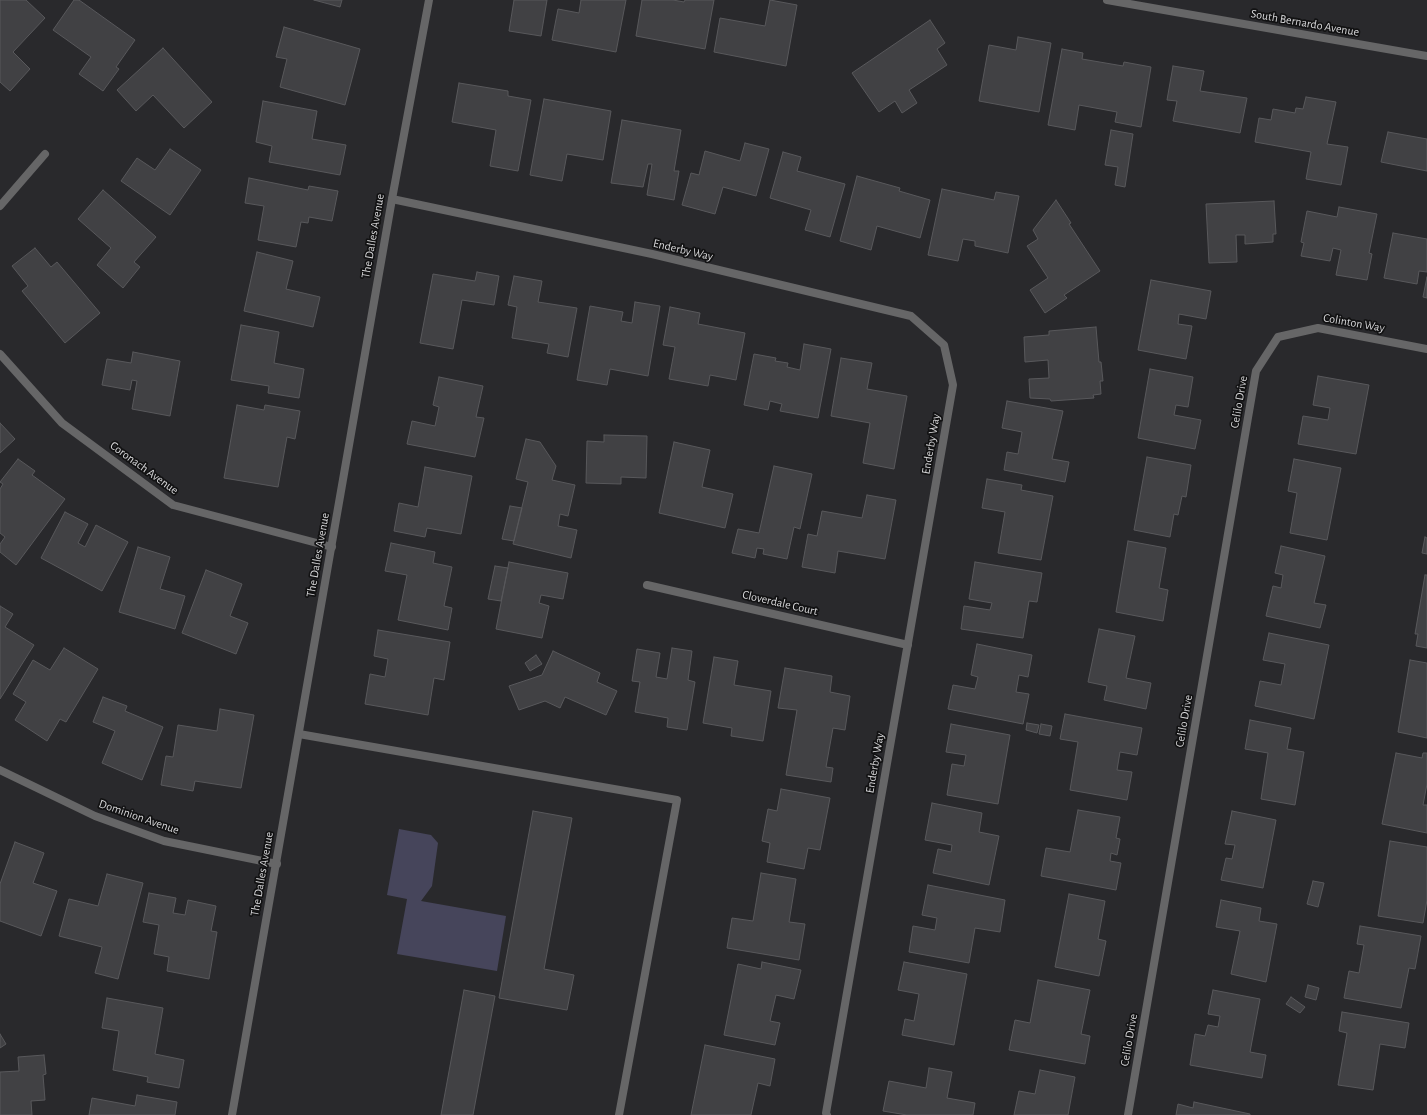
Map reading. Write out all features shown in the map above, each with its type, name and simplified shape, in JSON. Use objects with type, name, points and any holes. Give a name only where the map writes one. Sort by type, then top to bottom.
[{"type":"street","name":"The Dalles Avenue","points":[[232,1115],[392,200],[429,0]]},
{"type":"street","name":"South Bernardo Avenue","points":[[1108,0],[1427,56]]},
{"type":"street","points":[[0,206],[45,154]]},
{"type":"street","name":"Enderby Way","points":[[392,200],[652,254],[911,316],[944,344],[953,385],[826,1113],[827,1115]]},
{"type":"street","name":"Colinton Way","points":[[1278,337],[1318,328],[1427,349]]},
{"type":"street","name":"Celilo Drive","points":[[1128,1115],[1256,371],[1278,337]]},
{"type":"street","name":"Coronach Avenue","points":[[0,354],[62,423],[173,505],[332,547]]},
{"type":"street","name":"Cloverdale Court","points":[[647,585],[908,644]]},
{"type":"street","points":[[299,734],[677,800],[619,1115]]},
{"type":"street","name":"Dominion Avenue","points":[[0,770],[96,816],[164,840],[277,864]]},
{"type":"shaded area","points":[[399,829],[431,835],[438,843],[432,886],[421,901],[506,916],[497,971],[397,954],[407,899],[387,895]]},
{"type":"building","points":[[0,0],[26,0],[45,18],[13,52],[30,69],[10,91],[0,82]]},
{"type":"building","points":[[74,0],[79,0],[135,40],[116,67],[119,69],[103,91],[79,74],[91,57],[53,30]]},
{"type":"building","points":[[314,0],[342,0],[340,7]]},
{"type":"building","points":[[514,0],[547,0],[541,36],[509,31]]},
{"type":"building","points":[[581,0],[626,0],[616,52],[552,40],[558,9],[579,13]]},
{"type":"building","points":[[642,0],[673,0],[684,2],[685,0],[714,0],[705,49],[636,36]]},
{"type":"building","points":[[770,0],[797,5],[786,66],[714,52],[720,18],[765,26]]},
{"type":"building","points":[[930,20],[945,43],[937,49],[947,65],[909,90],[917,103],[902,113],[895,101],[879,112],[852,73]]},
{"type":"building","points":[[284,27],[360,49],[345,105],[280,87],[287,59],[276,57]]},
{"type":"building","points":[[1018,37],[1051,43],[1039,112],[979,101],[989,45],[1016,50]]},
{"type":"building","points":[[163,48],[212,102],[184,128],[153,95],[136,111],[117,90]]},
{"type":"building","points":[[1062,49],[1083,53],[1082,59],[1123,66],[1124,62],[1151,67],[1141,127],[1115,122],[1117,112],[1079,105],[1075,130],[1048,125]]},
{"type":"building","points":[[1173,66],[1204,71],[1200,91],[1247,98],[1240,133],[1173,121],[1177,101],[1167,100]]},
{"type":"building","points":[[459,83],[508,91],[508,96],[531,100],[518,171],[490,166],[496,130],[452,122]]},
{"type":"building","points":[[1306,97],[1336,102],[1327,144],[1348,147],[1341,185],[1306,179],[1311,152],[1255,142],[1259,118],[1271,120],[1273,109],[1295,113],[1296,108],[1303,109]]},
{"type":"building","points":[[544,99],[611,111],[603,160],[567,154],[562,181],[530,175]]},
{"type":"building","points":[[263,101],[317,111],[312,139],[346,145],[340,175],[269,162],[272,146],[256,142]]},
{"type":"building","points":[[622,120],[681,130],[674,171],[679,171],[674,200],[647,195],[652,164],[648,164],[643,187],[611,183]]},
{"type":"building","points":[[1111,130],[1133,134],[1125,187],[1115,185],[1118,167],[1105,165]]},
{"type":"building","points":[[1388,132],[1427,139],[1427,171],[1381,162]]},
{"type":"building","points":[[745,143],[769,149],[756,196],[723,187],[715,214],[682,205],[691,173],[699,175],[705,151],[740,161]]},
{"type":"building","points":[[170,149],[201,170],[170,215],[121,181],[137,158],[155,170]]},
{"type":"building","points":[[783,152],[801,157],[797,171],[845,184],[830,237],[805,230],[811,210],[770,198]]},
{"type":"building","points":[[857,176],[900,188],[899,191],[930,200],[920,238],[877,226],[871,250],[840,241]]},
{"type":"building","points":[[249,178],[308,190],[309,186],[338,191],[332,221],[309,217],[308,223],[301,222],[296,247],[258,240],[264,206],[245,203]]},
{"type":"building","points":[[942,189],[994,200],[996,192],[1019,196],[1008,253],[975,246],[975,241],[963,239],[958,261],[928,255]]},
{"type":"building","points":[[103,190],[156,237],[134,262],[140,267],[123,288],[97,265],[111,248],[78,219]]},
{"type":"building","points":[[1056,200],[1071,223],[1069,224],[1100,271],[1064,295],[1067,298],[1045,313],[1030,290],[1048,278],[1027,246],[1038,239],[1033,230]]},
{"type":"building","points":[[1274,201],[1276,234],[1273,234],[1273,242],[1245,244],[1245,235],[1236,235],[1237,262],[1209,263],[1206,204]]},
{"type":"building","points":[[1339,207],[1377,214],[1369,253],[1372,254],[1367,280],[1336,275],[1341,250],[1333,248],[1330,261],[1301,256],[1304,243],[1301,242],[1307,211],[1337,217]]},
{"type":"building","points":[[1393,233],[1427,239],[1427,272],[1419,271],[1417,284],[1384,278]]},
{"type":"building","points":[[35,248],[51,267],[57,262],[100,313],[65,343],[22,291],[28,286],[12,266]]},
{"type":"building","points":[[257,252],[293,261],[286,289],[320,297],[313,327],[244,311]]},
{"type":"building","points":[[477,272],[499,276],[494,305],[462,300],[453,349],[420,343],[433,274],[475,281]]},
{"type":"building","points":[[514,276],[542,281],[538,302],[577,308],[568,357],[547,353],[549,344],[512,338],[517,307],[508,305]]},
{"type":"building","points":[[1427,277],[1427,298],[1423,297]]},
{"type":"building","points":[[1151,280],[1211,291],[1206,319],[1179,314],[1178,324],[1192,326],[1186,359],[1138,350]]},
{"type":"building","points":[[635,302],[660,306],[648,376],[610,369],[607,385],[577,380],[590,306],[623,312],[621,321],[632,323]]},
{"type":"building","points":[[670,307],[700,313],[698,324],[745,333],[736,380],[710,375],[708,386],[669,379],[675,347],[663,345]]},
{"type":"building","points":[[241,325],[279,332],[274,363],[304,369],[299,398],[268,393],[269,386],[231,380]]},
{"type":"building","points":[[1096,327],[1099,362],[1101,362],[1103,381],[1100,381],[1101,394],[1093,395],[1094,398],[1051,401],[1050,399],[1030,398],[1029,379],[1049,378],[1048,360],[1025,362],[1024,337],[1049,335],[1049,331]]},
{"type":"building","points":[[804,344],[831,349],[818,418],[780,411],[782,404],[770,401],[768,410],[744,405],[754,354],[776,358],[775,361],[788,363],[787,367],[800,370]]},
{"type":"building","points":[[133,352],[180,361],[170,416],[132,409],[137,381],[132,380],[130,390],[102,385],[107,359],[131,363]]},
{"type":"building","points":[[841,358],[872,363],[867,389],[907,396],[894,469],[863,463],[870,423],[831,416]]},
{"type":"building","points":[[1150,369],[1193,377],[1188,407],[1176,405],[1174,415],[1201,420],[1195,449],[1138,438]]},
{"type":"building","points":[[1318,376],[1369,385],[1356,454],[1298,444],[1303,416],[1328,420],[1330,408],[1313,405]]},
{"type":"building","points":[[439,377],[483,386],[476,417],[484,418],[475,457],[407,444],[412,421],[435,426],[439,407],[433,405]]},
{"type":"building","points":[[1007,401],[1063,411],[1052,459],[1069,462],[1065,482],[1004,470],[1007,452],[1018,454],[1022,432],[1002,428]]},
{"type":"building","points":[[237,405],[264,410],[265,405],[300,411],[295,439],[287,437],[278,487],[224,478]]},
{"type":"building","points":[[0,423],[15,439],[0,453]]},
{"type":"building","points":[[604,435],[647,436],[646,478],[621,477],[621,484],[586,483],[587,441],[604,442]]},
{"type":"building","points":[[526,439],[540,442],[556,466],[552,480],[575,485],[568,516],[560,514],[558,526],[577,530],[571,558],[513,544],[528,482],[516,479]]},
{"type":"building","points":[[674,442],[710,450],[702,487],[733,494],[725,528],[659,513]]},
{"type":"building","points":[[1147,457],[1191,465],[1186,497],[1182,496],[1178,515],[1174,514],[1170,537],[1134,530]]},
{"type":"building","points":[[18,459],[35,471],[32,475],[65,499],[16,565],[0,552],[0,544],[5,537],[0,533],[0,489],[3,484],[0,482]]},
{"type":"building","points":[[1294,459],[1341,468],[1327,540],[1290,533],[1297,493],[1288,491]]},
{"type":"building","points":[[774,466],[812,474],[800,529],[794,527],[787,559],[763,554],[764,549],[757,548],[755,558],[732,553],[738,529],[759,533]]},
{"type":"building","points":[[425,467],[472,476],[461,534],[427,528],[425,537],[394,531],[399,503],[418,507]]},
{"type":"building","points":[[987,479],[1022,485],[1021,490],[1053,496],[1041,560],[998,553],[1005,512],[982,508]]},
{"type":"building","points":[[867,495],[896,500],[885,559],[838,551],[835,573],[802,567],[808,534],[817,536],[822,511],[862,518]]},
{"type":"building","points":[[510,506],[522,508],[514,541],[502,539]]},
{"type":"building","points":[[65,512],[88,524],[78,543],[85,547],[96,525],[128,542],[102,591],[41,558]]},
{"type":"building","points":[[1425,537],[1427,538],[1427,554],[1422,553]]},
{"type":"building","points":[[1128,541],[1166,548],[1159,588],[1168,590],[1163,621],[1116,612]]},
{"type":"building","points":[[391,543],[435,552],[433,563],[452,567],[444,606],[452,608],[448,630],[398,620],[407,575],[385,571]]},
{"type":"building","points":[[1281,546],[1325,556],[1314,603],[1326,605],[1320,628],[1266,616],[1273,586],[1281,588],[1283,575],[1275,573]]},
{"type":"building","points":[[138,547],[170,557],[160,589],[185,596],[175,629],[119,612]]},
{"type":"building","points":[[509,562],[568,573],[563,599],[541,595],[539,603],[549,606],[542,638],[496,629]]},
{"type":"building","points":[[975,562],[1042,573],[1037,602],[1029,601],[1023,638],[961,629],[964,606],[990,610],[992,603],[969,599]]},
{"type":"building","points":[[495,566],[508,568],[501,601],[488,599]]},
{"type":"building","points":[[206,570],[242,584],[230,616],[248,623],[236,654],[182,633]]},
{"type":"building","points":[[1425,575],[1427,575],[1427,648],[1416,646],[1418,634],[1415,634]]},
{"type":"building","points":[[0,606],[13,614],[5,627],[34,645],[0,699]]},
{"type":"building","points":[[1099,629],[1135,636],[1126,678],[1151,683],[1146,709],[1104,700],[1107,686],[1088,682]]},
{"type":"building","points":[[378,630],[450,642],[444,680],[434,678],[428,715],[365,704],[370,674],[385,677],[388,659],[374,656]]},
{"type":"building","points":[[1269,633],[1329,645],[1314,719],[1255,706],[1260,681],[1281,685],[1285,664],[1263,660]]},
{"type":"building","points":[[977,644],[1032,655],[1028,677],[1019,675],[1016,692],[1029,694],[1023,724],[948,709],[953,685],[975,689],[978,677],[971,675]]},
{"type":"building","points":[[64,648],[98,669],[66,722],[60,719],[47,741],[15,720],[26,702],[13,694],[33,660],[50,670]]},
{"type":"building","points":[[672,648],[692,651],[688,680],[695,682],[687,730],[667,727],[668,718],[635,712],[640,682],[632,681],[637,649],[660,653],[656,677],[667,679]]},
{"type":"building","points":[[553,651],[600,673],[597,682],[617,691],[606,715],[565,697],[560,708],[545,701],[519,710],[509,686],[542,675]]},
{"type":"building","points":[[536,655],[542,664],[530,671],[525,663]]},
{"type":"building","points":[[714,657],[738,661],[734,685],[771,691],[763,741],[731,736],[732,728],[703,723]]},
{"type":"building","points":[[1410,660],[1427,663],[1427,738],[1398,732]]},
{"type":"building","points":[[785,668],[832,676],[830,692],[850,696],[845,730],[833,728],[826,767],[833,768],[831,782],[786,775],[797,710],[778,708]]},
{"type":"building","points":[[103,697],[127,706],[125,711],[163,727],[142,780],[102,763],[115,731],[93,722]]},
{"type":"building","points":[[220,709],[254,715],[241,788],[195,781],[193,791],[161,785],[166,756],[173,757],[178,725],[217,731]]},
{"type":"building","points":[[1065,714],[1142,728],[1137,755],[1120,752],[1117,770],[1132,772],[1127,800],[1070,790],[1078,742],[1060,739]]},
{"type":"building","points":[[1250,720],[1291,728],[1287,749],[1304,752],[1295,805],[1261,799],[1268,753],[1245,749]]},
{"type":"building","points":[[1027,723],[1039,725],[1037,733],[1026,730]]},
{"type":"building","points":[[951,724],[1010,735],[998,804],[947,795],[952,764],[964,766],[966,755],[946,752]]},
{"type":"building","points":[[1041,724],[1052,726],[1050,736],[1039,734]]},
{"type":"building","points":[[1396,753],[1422,758],[1423,753],[1427,753],[1427,784],[1423,805],[1427,805],[1427,833],[1382,824]]},
{"type":"building","points":[[781,789],[830,798],[820,850],[808,848],[804,869],[767,862],[770,843],[762,841],[768,809],[777,811]]},
{"type":"building","points":[[932,803],[982,813],[979,832],[999,836],[989,885],[933,873],[938,849],[951,852],[952,845],[925,840]]},
{"type":"building","points":[[1078,810],[1120,817],[1116,838],[1120,839],[1117,855],[1111,853],[1110,861],[1121,863],[1116,890],[1041,876],[1046,848],[1070,852]]},
{"type":"building","points":[[533,811],[572,818],[544,969],[574,975],[567,1010],[499,998]]},
{"type":"building","points":[[1232,811],[1276,820],[1263,888],[1221,880],[1226,858],[1232,859],[1235,845],[1225,844]]},
{"type":"building","points":[[1390,841],[1427,847],[1427,900],[1423,923],[1378,916]]},
{"type":"building","points":[[15,842],[44,853],[33,883],[57,891],[41,936],[0,921],[0,884]]},
{"type":"building","points":[[761,873],[796,879],[789,922],[805,924],[799,960],[727,948],[732,918],[753,921]]},
{"type":"building","points":[[107,874],[143,883],[118,979],[95,973],[102,947],[59,936],[69,899],[98,906]]},
{"type":"building","points":[[1313,881],[1324,883],[1318,907],[1307,904]]},
{"type":"building","points":[[928,885],[1005,900],[1000,932],[975,928],[969,963],[909,952],[913,926],[935,930],[937,918],[922,915]]},
{"type":"building","points":[[149,893],[176,898],[173,913],[185,915],[188,900],[216,906],[211,931],[217,932],[209,979],[167,971],[169,957],[154,954],[159,925],[143,922]]},
{"type":"building","points":[[1069,894],[1105,901],[1098,939],[1106,941],[1099,976],[1055,967]]},
{"type":"building","points":[[1221,900],[1261,908],[1259,921],[1277,924],[1266,982],[1231,974],[1240,931],[1216,927]]},
{"type":"building","points":[[1360,926],[1421,936],[1415,969],[1409,968],[1401,1008],[1344,998],[1349,971],[1359,973],[1364,945],[1357,944]]},
{"type":"building","points":[[762,962],[801,970],[794,999],[776,995],[770,1021],[780,1023],[775,1045],[724,1035],[738,964],[761,969]]},
{"type":"building","points":[[904,962],[967,974],[954,1045],[902,1035],[905,1019],[914,1021],[919,994],[898,990]]},
{"type":"building","points":[[1038,980],[1090,990],[1081,1034],[1090,1036],[1085,1064],[1009,1050],[1015,1020],[1030,1023]]},
{"type":"building","points":[[1308,985],[1319,988],[1316,1000],[1305,997]]},
{"type":"building","points":[[464,990],[495,996],[473,1115],[441,1115]]},
{"type":"building","points":[[1213,990],[1260,999],[1250,1052],[1266,1055],[1262,1078],[1190,1065],[1195,1034],[1205,1036],[1208,1025],[1218,1027],[1220,1016],[1208,1014]]},
{"type":"building","points":[[1291,997],[1305,1007],[1300,1013],[1286,1004]]},
{"type":"building","points":[[107,998],[163,1008],[155,1054],[184,1060],[179,1088],[147,1082],[148,1077],[113,1070],[119,1031],[102,1028]]},
{"type":"building","points":[[1342,1012],[1409,1023],[1405,1048],[1380,1044],[1373,1090],[1338,1085],[1347,1033],[1339,1031]]},
{"type":"building","points":[[0,1034],[6,1044],[0,1048]]},
{"type":"building","points":[[705,1045],[775,1059],[770,1086],[758,1083],[751,1115],[691,1115]]},
{"type":"building","points":[[44,1055],[46,1074],[43,1075],[45,1100],[31,1101],[32,1115],[0,1115],[0,1072],[19,1071],[18,1057]]},
{"type":"building","points":[[929,1068],[952,1072],[947,1098],[975,1103],[973,1115],[907,1115],[883,1111],[889,1081],[926,1088]]},
{"type":"building","points":[[1040,1070],[1075,1077],[1068,1115],[1014,1115],[1019,1091],[1035,1094]]},
{"type":"building","points":[[137,1095],[177,1102],[175,1115],[89,1115],[92,1098],[135,1106]]},
{"type":"building","points":[[1194,1102],[1250,1115],[1176,1115],[1178,1104],[1193,1108]]}]
